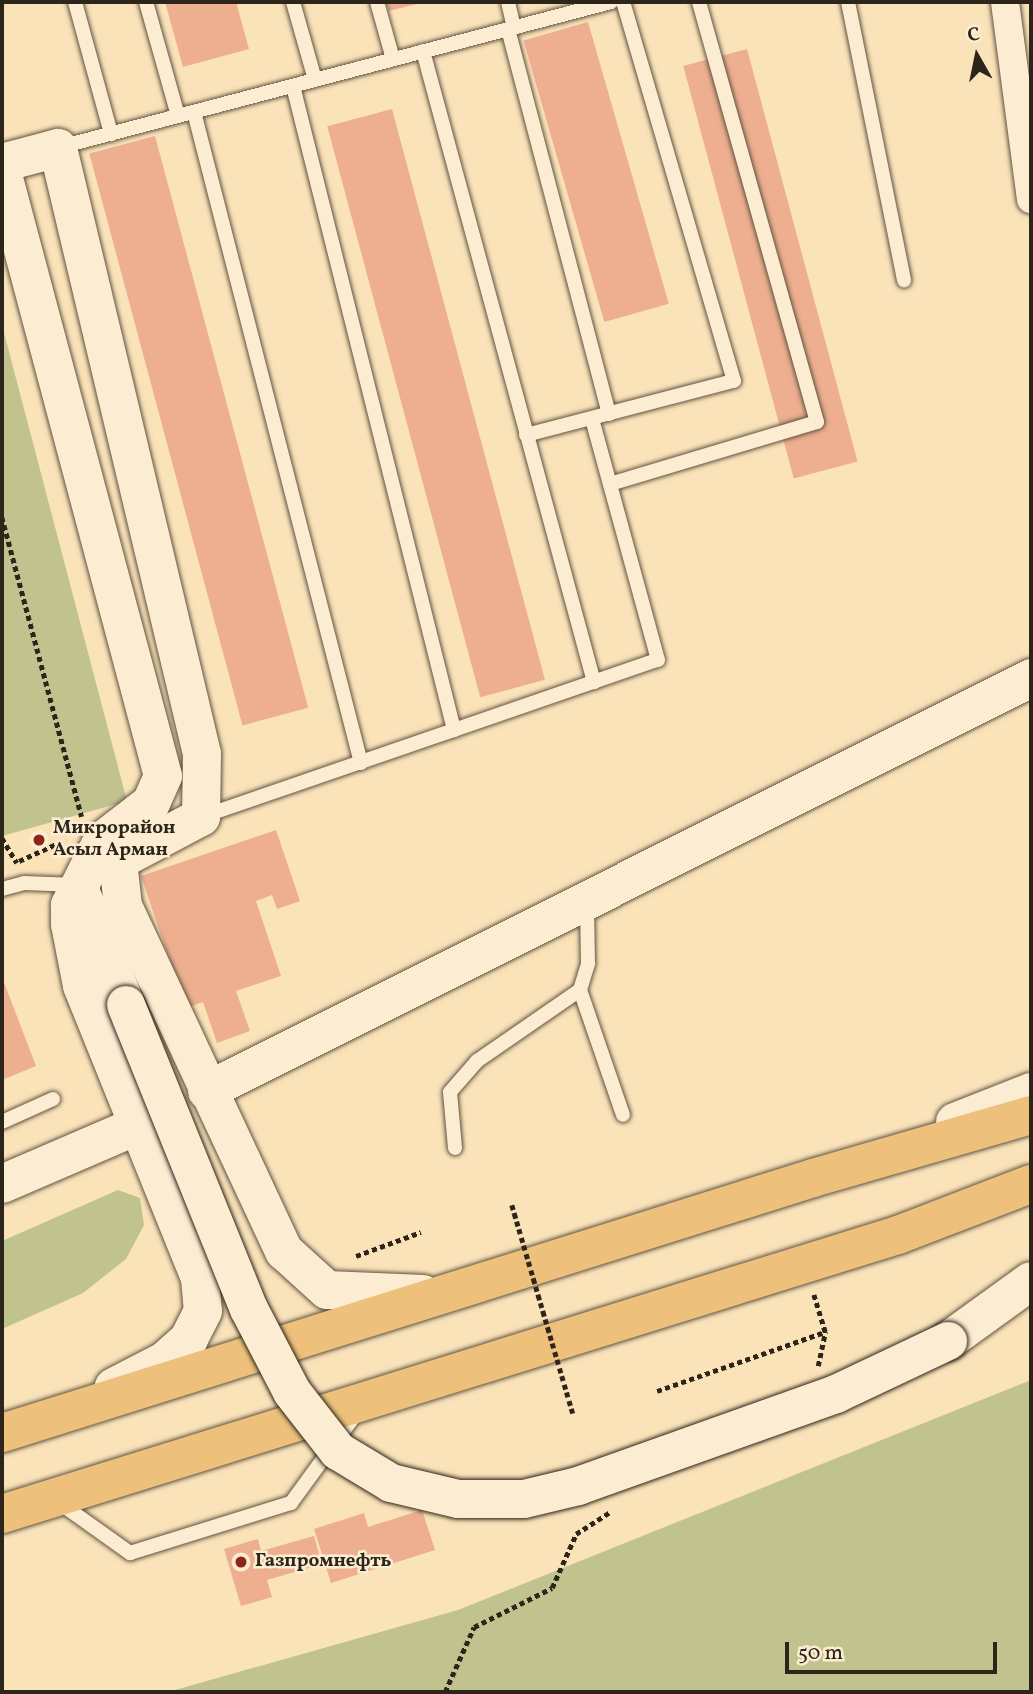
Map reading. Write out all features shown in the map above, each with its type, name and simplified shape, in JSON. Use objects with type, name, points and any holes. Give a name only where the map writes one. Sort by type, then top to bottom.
[{"type":"highway","points":[[2,1433],[470,1289],[813,1178],[1031,1115]]},
{"type":"highway","points":[[2,1514],[898,1234],[1031,1184]]},
{"type":"street","points":[[1004,2],[1031,199]]},
{"type":"street","points":[[2,163],[58,148],[202,754],[201,817],[129,851],[116,876],[123,906],[207,1091],[284,1251],[306,1275],[327,1290],[358,1296],[470,1289]]},
{"type":"street","points":[[2,171],[162,767],[161,788],[151,803],[102,841],[78,885],[70,925],[82,986],[200,1278],[203,1311],[189,1339],[166,1360],[59,1415]]},
{"type":"street","points":[[207,1091],[1031,678]]},
{"type":"street","points":[[78,885],[250,1309],[292,1392],[338,1451],[391,1483],[457,1499],[524,1499],[578,1486],[836,1394],[948,1342],[1031,1281]]},
{"type":"street","points":[[813,1178],[1031,1092]]},
{"type":"street","points":[[2,1184],[139,1125]]},
{"type":"street","points":[[898,1234],[1031,1201]]},
{"type":"lane","points":[[75,2],[111,134]]},
{"type":"lane","points":[[146,2],[178,116]]},
{"type":"lane","points":[[293,2],[315,80]]},
{"type":"lane","points":[[377,2],[393,60]]},
{"type":"lane","points":[[508,2],[511,28],[609,414]]},
{"type":"lane","points":[[58,148],[393,60],[592,4],[611,2]]},
{"type":"lane","points":[[526,435],[734,382],[623,2]]},
{"type":"lane","points":[[610,484],[817,422],[699,2]]},
{"type":"lane","points":[[848,2],[904,280]]},
{"type":"lane","points":[[423,51],[594,682]]},
{"type":"lane","points":[[293,86],[454,730]]},
{"type":"lane","points":[[194,112],[361,762]]},
{"type":"lane","points":[[201,817],[658,660],[592,419]]},
{"type":"lane","points":[[2,889],[24,883],[78,885]]},
{"type":"lane","points":[[587,901],[588,963],[580,990],[623,1115]]},
{"type":"lane","points":[[455,1149],[450,1092],[477,1061],[580,990]]},
{"type":"lane","points":[[2,1122],[53,1099]]},
{"type":"lane","points":[[53,1498],[130,1553],[291,1503],[366,1401]]},
{"type":"path","points":[[2,517],[86,830]]},
{"type":"path","points":[[17,861],[74,836]]},
{"type":"path","points":[[2,838],[17,861],[24,883]]},
{"type":"path","points":[[512,1205],[573,1413]]},
{"type":"path","points":[[306,1275],[421,1232]]},
{"type":"path","points":[[806,1263],[825,1332],[816,1381]]},
{"type":"path","points":[[657,1391],[825,1332]]},
{"type":"path","points":[[445,1692],[474,1627],[552,1588],[576,1534],[622,1507]]},
{"type":"green space","points":[[2,325],[127,801],[2,836]]},
{"type":"green space","points":[[118,1190],[140,1198],[144,1225],[126,1259],[83,1293],[2,1329],[2,1241]]},
{"type":"green space","points":[[1031,1380],[1031,1692],[168,1692],[458,1610]]},
{"type":"building","points":[[165,2],[236,2],[249,49],[183,67]]},
{"type":"building","points":[[386,2],[421,2],[421,3],[389,11]]},
{"type":"building","points":[[588,22],[669,304],[604,322],[524,40]]},
{"type":"building","points":[[747,49],[858,461],[794,479],[683,66]]},
{"type":"building","points":[[392,109],[545,680],[480,697],[327,126]]},
{"type":"building","points":[[155,136],[308,708],[243,725],[89,154]]},
{"type":"building","points":[[276,830],[300,901],[277,909],[272,895],[256,901],[281,976],[236,991],[250,1031],[217,1043],[203,1002],[186,1008],[141,876]]},
{"type":"building","points":[[2,977],[36,1066],[2,1080]]},
{"type":"building","points":[[422,1510],[435,1550],[331,1583],[314,1529],[364,1513],[368,1527]]},
{"type":"building","points":[[314,1536],[322,1564],[267,1580],[272,1597],[241,1606],[224,1549],[258,1539],[261,1551]]},
{"type":"place","name":"Микрорайон Асыл Арман","points":[[39,840]]},
{"type":"place","name":"Газпромнефть","points":[[241,1562]]}]
